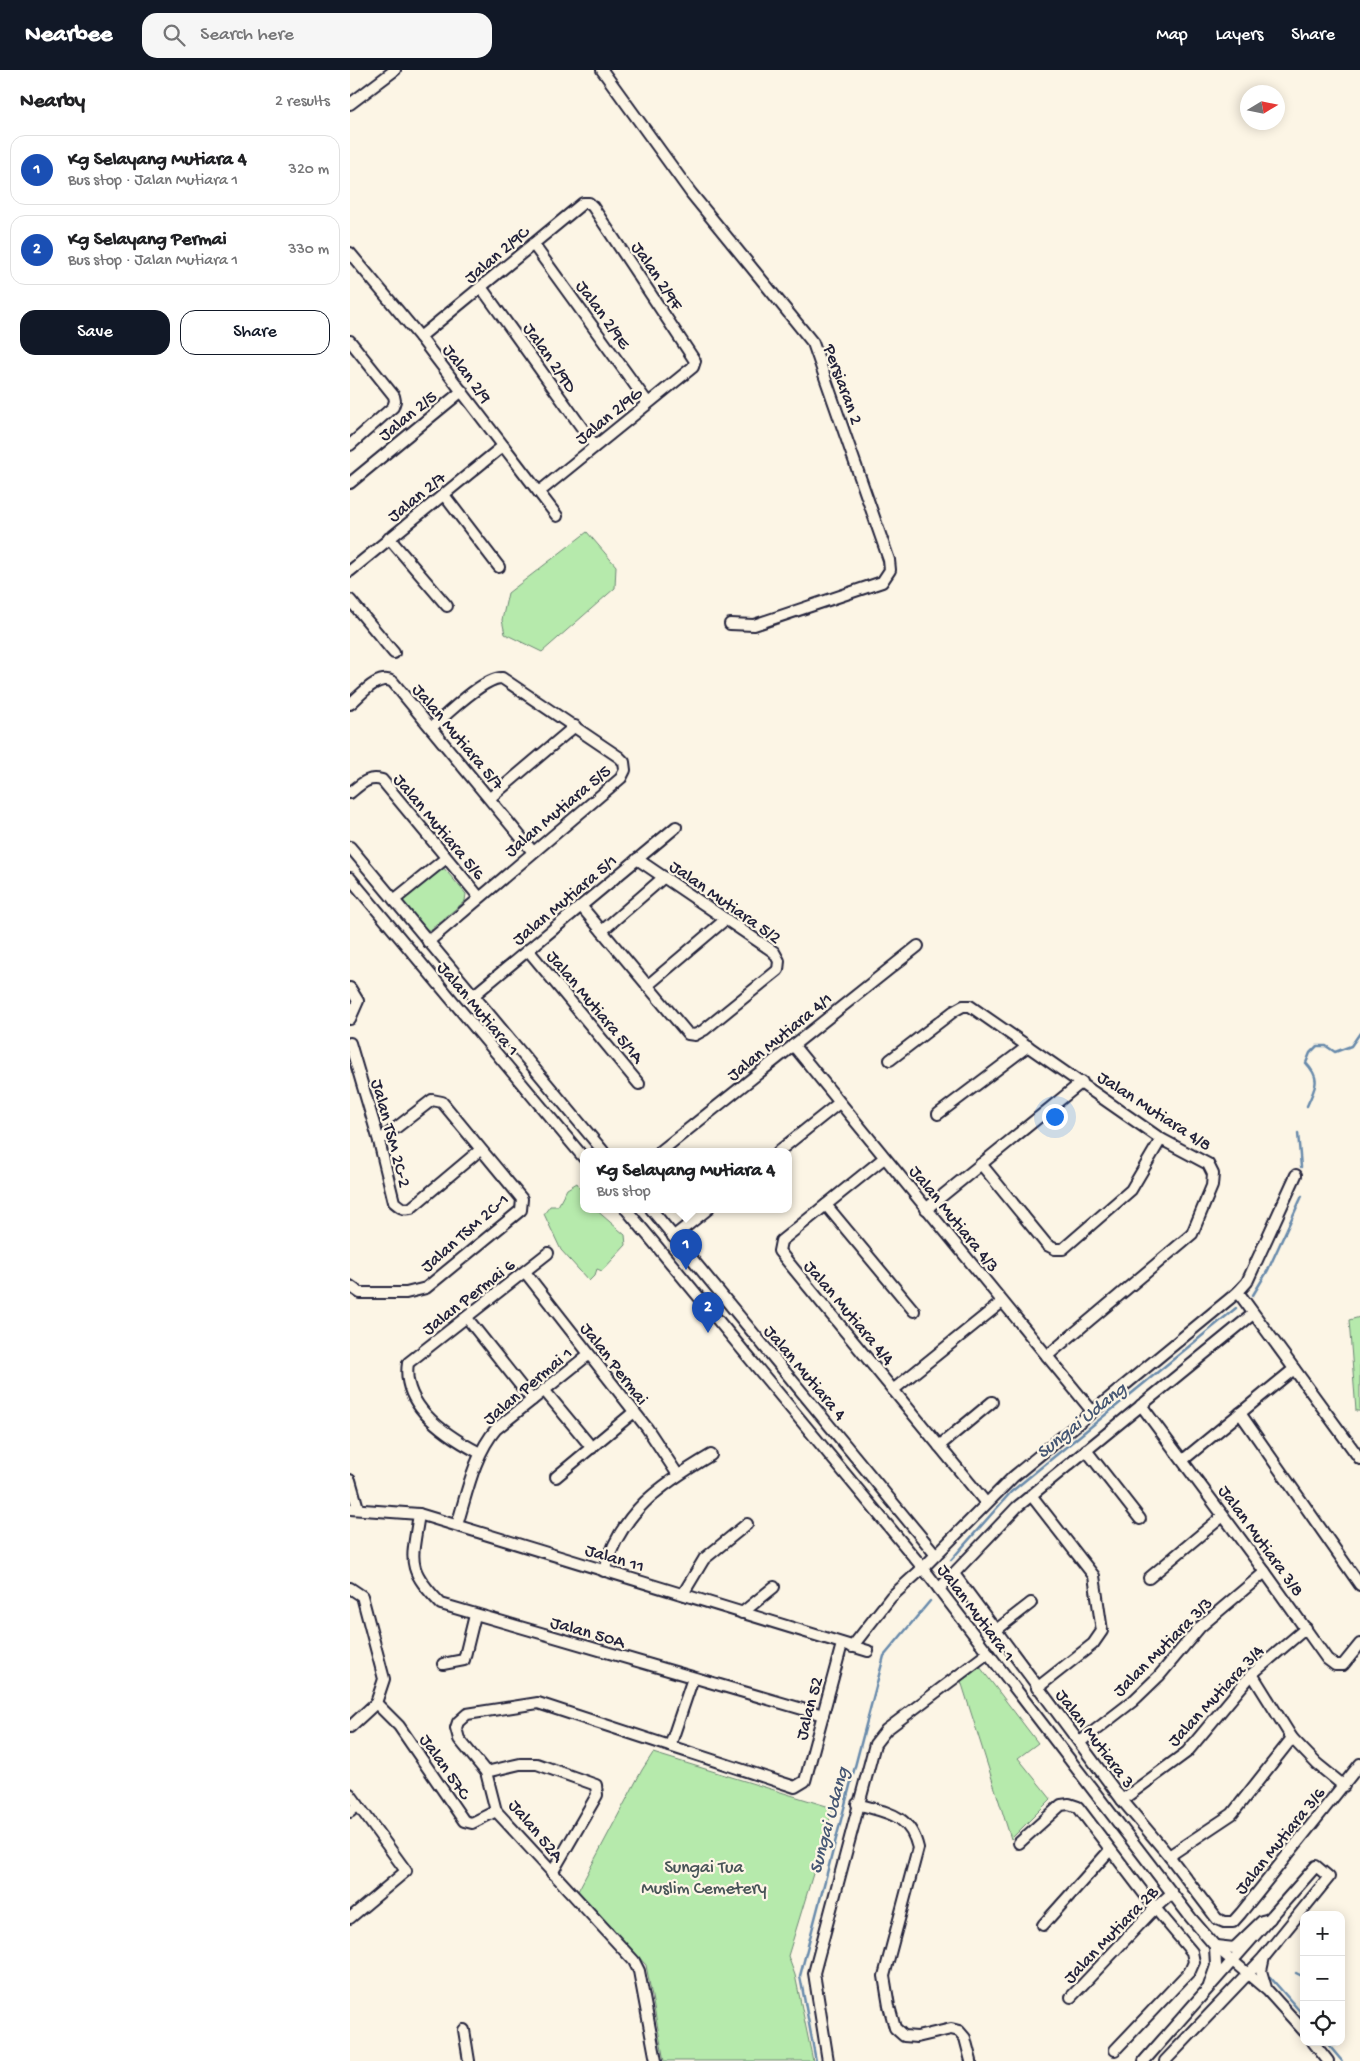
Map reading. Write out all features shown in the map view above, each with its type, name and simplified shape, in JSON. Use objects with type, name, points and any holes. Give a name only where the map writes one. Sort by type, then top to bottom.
[{"type":"street","points":[[350,104],[395,70]]},
{"type":"street","name":"Persiaran 2","points":[[602,70],[692,193],[813,343],[889,560],[890,570],[882,582],[754,625],[730,624]]},
{"type":"street","name":"Jalan 2/9C","points":[[420,337],[583,203],[589,203],[593,207]]},
{"type":"street","name":"Jalan 2/9F","points":[[593,207],[695,361]]},
{"type":"street","name":"Jalan 2/9E","points":[[533,244],[648,403]]},
{"type":"street","name":"Jalan 2/9","points":[[350,253],[420,337],[557,516]]},
{"type":"street","name":"Jalan 2/9D","points":[[481,287],[595,446]]},
{"type":"street","points":[[350,341],[394,396],[395,401],[393,407],[350,445]]},
{"type":"street","name":"Jalan 2/9G","points":[[539,492],[693,367],[695,361]]},
{"type":"street","name":"Jalan 2/5","points":[[350,483],[462,392]]},
{"type":"street","name":"Jalan 2/7","points":[[350,571],[503,446]]},
{"type":"street","points":[[444,495],[499,567]]},
{"type":"street","points":[[390,538],[447,606]]},
{"type":"street","points":[[350,600],[394,654]]},
{"type":"street","name":"Jalan Mutiara 5/5","points":[[428,942],[624,774],[624,762],[575,726],[504,680],[494,679],[484,684],[431,728]]},
{"type":"street","name":"Jalan Mutiara 5/7","points":[[350,704],[378,681],[390,680],[534,852]]},
{"type":"street","points":[[490,798],[575,726]]},
{"type":"street","name":"Jalan Mutiara 5/6","points":[[350,793],[366,780],[374,778],[382,780],[445,859],[479,897]]},
{"type":"street","name":"Jalan Mutiara 5/1","points":[[473,996],[676,827]]},
{"type":"street","points":[[350,848],[600,1148]]},
{"type":"street","points":[[394,900],[445,859]]},
{"type":"street","name":"Jalan Mutiara 5/2","points":[[581,906],[686,1033],[695,1035],[704,1030],[778,970],[779,961],[774,952],[637,859]]},
{"type":"street","points":[[602,931],[664,877]]},
{"type":"street","name":"Jalan Mutiara 1","points":[[350,878],[580,1153]]},
{"type":"street","points":[[647,986],[726,919]]},
{"type":"street","name":"Jalan Mutiara 4/1","points":[[665,1148],[918,946]]},
{"type":"street","name":"Jalan Mutiara 5/1A","points":[[528,950],[639,1084]]},
{"type":"street","points":[[350,988],[358,1001],[350,1019]]},
{"type":"street","name":"Jalan Mutiara 4/8","points":[[890,1060],[963,1006],[970,1006],[1162,1139],[1208,1164],[1213,1174],[1212,1186],[1192,1234],[1047,1356]]},
{"type":"street","name":"Jalan TSM 2C-2","points":[[350,1044],[379,1141],[394,1202],[405,1210],[411,1208],[480,1150]]},
{"type":"street","name":"Jalan Mutiara 4/3","points":[[792,1046],[1092,1411]]},
{"type":"street","points":[[938,1114],[1028,1046]]},
{"type":"street","points":[[926,1208],[1082,1082]]},
{"type":"street","name":"Jalan TSM 2C-1","points":[[350,1286],[360,1293],[406,1293],[426,1288],[521,1210],[522,1199],[442,1102],[437,1099],[432,1100],[379,1141]]},
{"type":"street","points":[[783,1148],[839,1103]]},
{"type":"street","points":[[981,1164],[1047,1244],[1054,1249],[1063,1248],[1132,1190],[1162,1139]]},
{"type":"street","name":"Jalan Mutiara 4/4","points":[[884,1158],[780,1241],[780,1251],[986,1503]]},
{"type":"street","points":[[847,1645],[891,1597],[923,1568],[1013,1477],[1248,1282],[1296,1175]]},
{"type":"street","points":[[826,1204],[914,1311]]},
{"type":"street","name":"Jalan Mutiara 1","points":[[629,1213],[923,1568],[1214,1946],[1268,1991],[1300,2027]]},
{"type":"street","name":"Jalan Mutiara 4","points":[[654,1213],[936,1555]]},
{"type":"street","points":[[673,1236],[703,1213]]},
{"type":"street","name":"Jalan Permai 6","points":[[480,1452],[457,1441],[434,1424],[418,1404],[406,1380],[408,1363],[548,1253]]},
{"type":"street","name":"Jalan Permai","points":[[525,1272],[634,1412],[678,1475]]},
{"type":"street","points":[[1238,1292],[1360,1459]]},
{"type":"street","points":[[893,1390],[1002,1302]]},
{"type":"street","points":[[939,1589],[1017,1507],[1253,1314]]},
{"type":"street","points":[[467,1318],[532,1400]]},
{"type":"street","name":"Jalan Permai 1","points":[[457,1525],[480,1452],[496,1429],[588,1355]]},
{"type":"street","points":[[1184,1460],[1294,1369]]},
{"type":"street","points":[[544,1390],[592,1448]]},
{"type":"street","points":[[939,1446],[992,1402]]},
{"type":"street","name":"Jalan Mutiara 3/8","points":[[1141,1405],[1184,1460],[1327,1659],[1335,1665],[1346,1663],[1360,1644]]},
{"type":"street","points":[[556,1477],[634,1412]]},
{"type":"street","points":[[1240,1413],[1360,1585]]},
{"type":"street","points":[[1086,1450],[1140,1519]]},
{"type":"street","points":[[604,1571],[610,1548],[625,1522],[678,1475],[712,1455]]},
{"type":"street","points":[[350,1480],[354,1508]]},
{"type":"street","points":[[1031,1495],[1094,1576],[1102,1631],[1093,1644],[1037,1688]]},
{"type":"street","name":"Jalan 11","points":[[354,1508],[419,1514],[868,1651]]},
{"type":"street","name":"Jalan 50A","points":[[419,1514],[412,1563],[422,1584],[441,1604],[823,1715]]},
{"type":"street","points":[[1149,1578],[1224,1516]]},
{"type":"street","points":[[683,1594],[704,1559],[747,1524]]},
{"type":"street","name":"Jalan Mutiara 3/3","points":[[1080,1742],[1134,1701],[1159,1676],[1200,1627],[1265,1572]]},
{"type":"street","name":"Jalan Mutiara 3","points":[[954,1574],[1122,1800],[1169,1856],[1217,1919]]},
{"type":"street","points":[[742,1613],[774,1587]]},
{"type":"street","points":[[350,1588],[362,1596],[384,1679],[376,1703],[350,1727]]},
{"type":"street","points":[[995,1631],[1031,1603]]},
{"type":"street","points":[[443,1664],[464,1660],[475,1615]]},
{"type":"street","name":"Jalan Mutiara 3/4","points":[[1122,1800],[1187,1752],[1252,1674],[1306,1628]]},
{"type":"street","name":"Jalan 52","points":[[805,1780],[823,1715],[847,1645]]},
{"type":"street","points":[[828,2061],[814,1972],[875,1744],[886,1730],[988,1652]]},
{"type":"street","points":[[1252,1674],[1292,1738],[1317,1764],[1344,1786]]},
{"type":"street","points":[[670,1746],[693,1678]]},
{"type":"street","name":"Jalan 57C","points":[[376,1703],[398,1726],[464,1821],[472,1823],[496,1811]]},
{"type":"street","name":"Jalan 52A","points":[[656,2061],[639,1971],[634,1961],[496,1811],[486,1772],[459,1739],[456,1728],[458,1722],[467,1714],[538,1703],[795,1787],[805,1780]]},
{"type":"street","points":[[1169,1856],[1232,1814],[1292,1738]]},
{"type":"street","points":[[486,1772],[520,1764],[537,1764],[596,1786],[597,1795],[552,1873]]},
{"type":"street","name":"Jalan Mutiara 3/6","points":[[1217,1919],[1224,1922],[1233,1922],[1360,1764]]},
{"type":"street","points":[[350,1794],[354,1808],[406,1871],[350,1918]]},
{"type":"street","points":[[858,1804],[895,1816],[907,1823],[915,1834],[918,1848],[884,1976],[895,2028],[904,2036],[917,2037],[951,2028],[966,2038],[972,2061]]},
{"type":"street","points":[[1019,1843],[1061,1805],[1069,1804],[1078,1807],[1155,1908],[1192,1952],[1194,1962],[1190,1971],[1115,2050]]},
{"type":"street","points":[[1042,1925],[1110,1850]]},
{"type":"street","points":[[1144,2061],[1272,1919],[1316,1866],[1329,1876],[1264,1957],[1166,2061]]},
{"type":"street","name":"Jalan Mutiara 2B","points":[[1071,1997],[1155,1908],[1172,1893]]},
{"type":"street","points":[[1207,1991],[1216,1966],[1214,1946],[1234,1948],[1262,1921],[1272,1919]]},
{"type":"street","points":[[1264,1957],[1261,1968],[1262,1978],[1268,1991]]},
{"type":"street","points":[[1229,1995],[1247,1986],[1268,1991]]},
{"type":"street","points":[[464,2030],[469,2061]]},
{"type":"street","points":[[1316,2046],[1328,2061]]},
{"type":"green space","points":[[587,532],[616,566],[615,588],[542,652],[505,634],[502,620],[508,593]]},
{"type":"green space","points":[[442,866],[466,894],[465,901],[430,930],[422,930],[400,901]]},
{"type":"green space","points":[[577,1183],[580,1188],[580,1213],[600,1213],[625,1235],[626,1245],[602,1271],[597,1269],[595,1275],[589,1281],[561,1250],[544,1214],[550,1206],[558,1206],[567,1189]]},
{"type":"green space","points":[[1360,1317],[1360,1411],[1356,1411],[1349,1320]]},
{"type":"green space","points":[[980,1667],[1038,1743],[1018,1758],[1051,1799],[1011,1839],[961,1681]]},
{"type":"green space","name":"Sungai Tua Muslim Cemetery","points":[[653,1753],[833,1808],[788,1956],[795,1975],[813,2061],[664,2061],[646,1965],[578,1891],[642,1770]]},
{"type":"waterway","name":"Sungai Udang","points":[[1307,1106],[1316,1084],[1314,1074],[1306,1063],[1310,1053],[1317,1046],[1326,1046],[1335,1052],[1351,1046],[1360,1033]]},
{"type":"waterway","name":"Sungai Udang","points":[[1298,1133],[1301,1167]]},
{"type":"waterway","name":"Sungai Udang","points":[[1253,1295],[1268,1270],[1302,1196]]},
{"type":"waterway","name":"Sungai Udang","points":[[951,1560],[1011,1492],[1236,1308]]},
{"type":"waterway","name":"Sungai Udang","points":[[816,2061],[800,1976],[884,1656],[930,1601]]},
{"type":"waterway","points":[[1296,1973],[1300,1975]]},
{"type":"waterway","points":[[1270,1977],[1300,2011]]},
{"type":"waterway","points":[[1329,2046],[1342,2061]]},
{"type":"place","name":"Kg Selayang Mutiara 4","points":[[686,1270]]},
{"type":"place","name":"Kg Selayang Permai","points":[[708,1333]]}]
